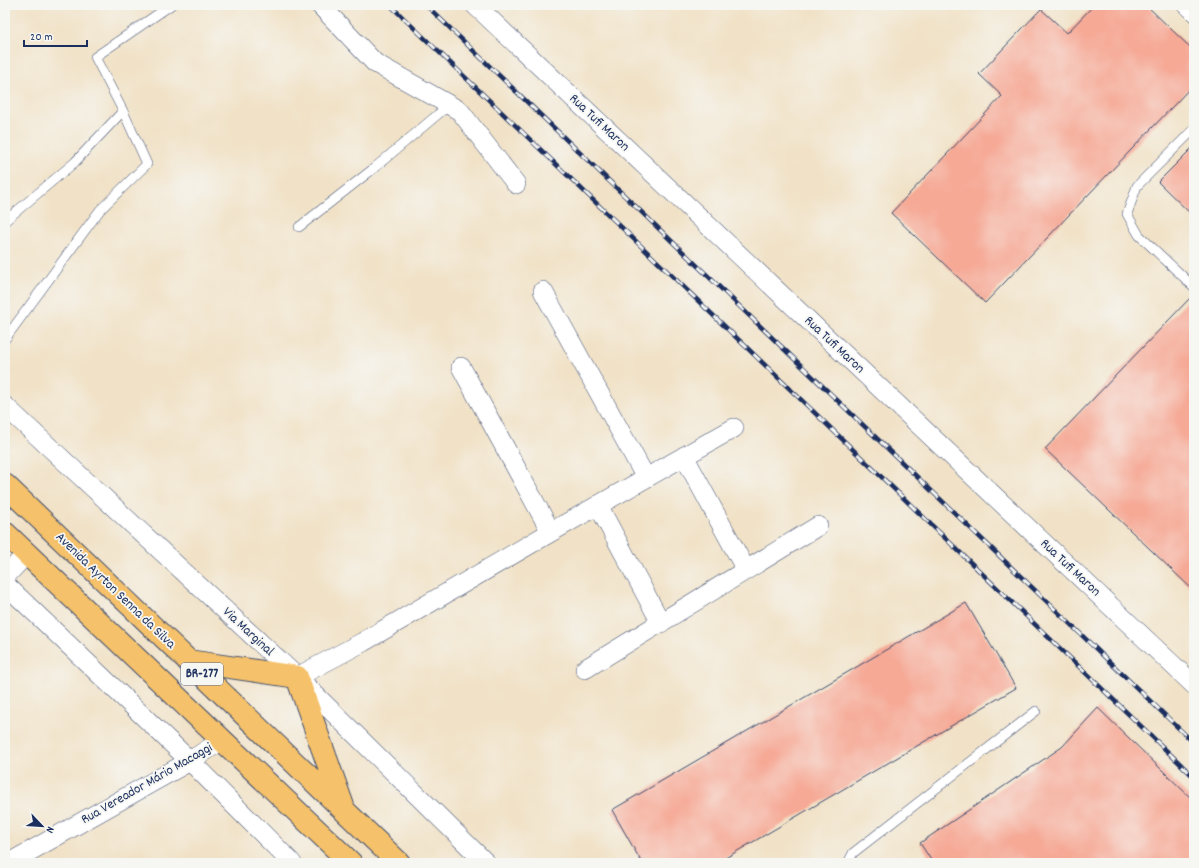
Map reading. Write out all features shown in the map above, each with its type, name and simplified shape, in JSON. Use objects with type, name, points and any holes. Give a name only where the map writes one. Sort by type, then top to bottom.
[{"type":"highway","name":"Avenida Ayrton Senna da Silva","points":[[5,485],[399,863]]},
{"type":"highway","name":"BR-277","points":[[5,533],[351,863]]},
{"type":"highway","points":[[188,660],[297,677],[344,809]]},
{"type":"street","points":[[320,5],[375,63],[460,112],[516,184]]},
{"type":"street","name":"Rua Tufi Maron","points":[[475,5],[1194,685]]},
{"type":"street","points":[[543,291],[646,478]]},
{"type":"street","points":[[461,366],[550,532]]},
{"type":"street","name":"Via Marginal","points":[[5,406],[297,677],[486,863]]},
{"type":"street","points":[[297,677],[363,642],[550,532],[734,428]]},
{"type":"street","points":[[684,456],[746,570]]},
{"type":"street","points":[[598,505],[661,623]]},
{"type":"street","points":[[585,669],[818,526]]},
{"type":"street","points":[[5,577],[27,554]]},
{"type":"street","points":[[5,584],[190,761],[292,863]]},
{"type":"street","name":"Rua Vereador Mário Macaggi","points":[[9,863],[190,761],[222,740]]},
{"type":"lane","points":[[5,339],[100,210],[147,164],[123,111],[95,57],[171,5]]},
{"type":"lane","points":[[1180,5],[1194,18]]},
{"type":"lane","points":[[299,227],[373,169],[449,105]]},
{"type":"lane","points":[[5,221],[75,162],[123,111]]},
{"type":"lane","points":[[1194,129],[1137,186],[1127,214],[1139,235],[1194,287]]},
{"type":"lane","points":[[848,863],[853,853],[1036,711]]},
{"type":"building","points":[[1094,5],[1146,5],[1194,51],[1194,84],[985,303],[891,213],[1002,96],[979,74],[1041,9],[1067,33]]},
{"type":"building","points":[[1194,146],[1194,217],[1158,182]]},
{"type":"building","points":[[1191,297],[1194,300],[1194,591],[1045,449]]},
{"type":"building","points":[[966,603],[1016,688],[717,863],[642,863],[612,810]]},
{"type":"building","points":[[1098,708],[1194,801],[1194,863],[933,863],[920,843],[1062,747]]},
{"type":"railway","points":[[390,5],[1194,777]]},
{"type":"railway","points":[[426,5],[1194,743]]}]
